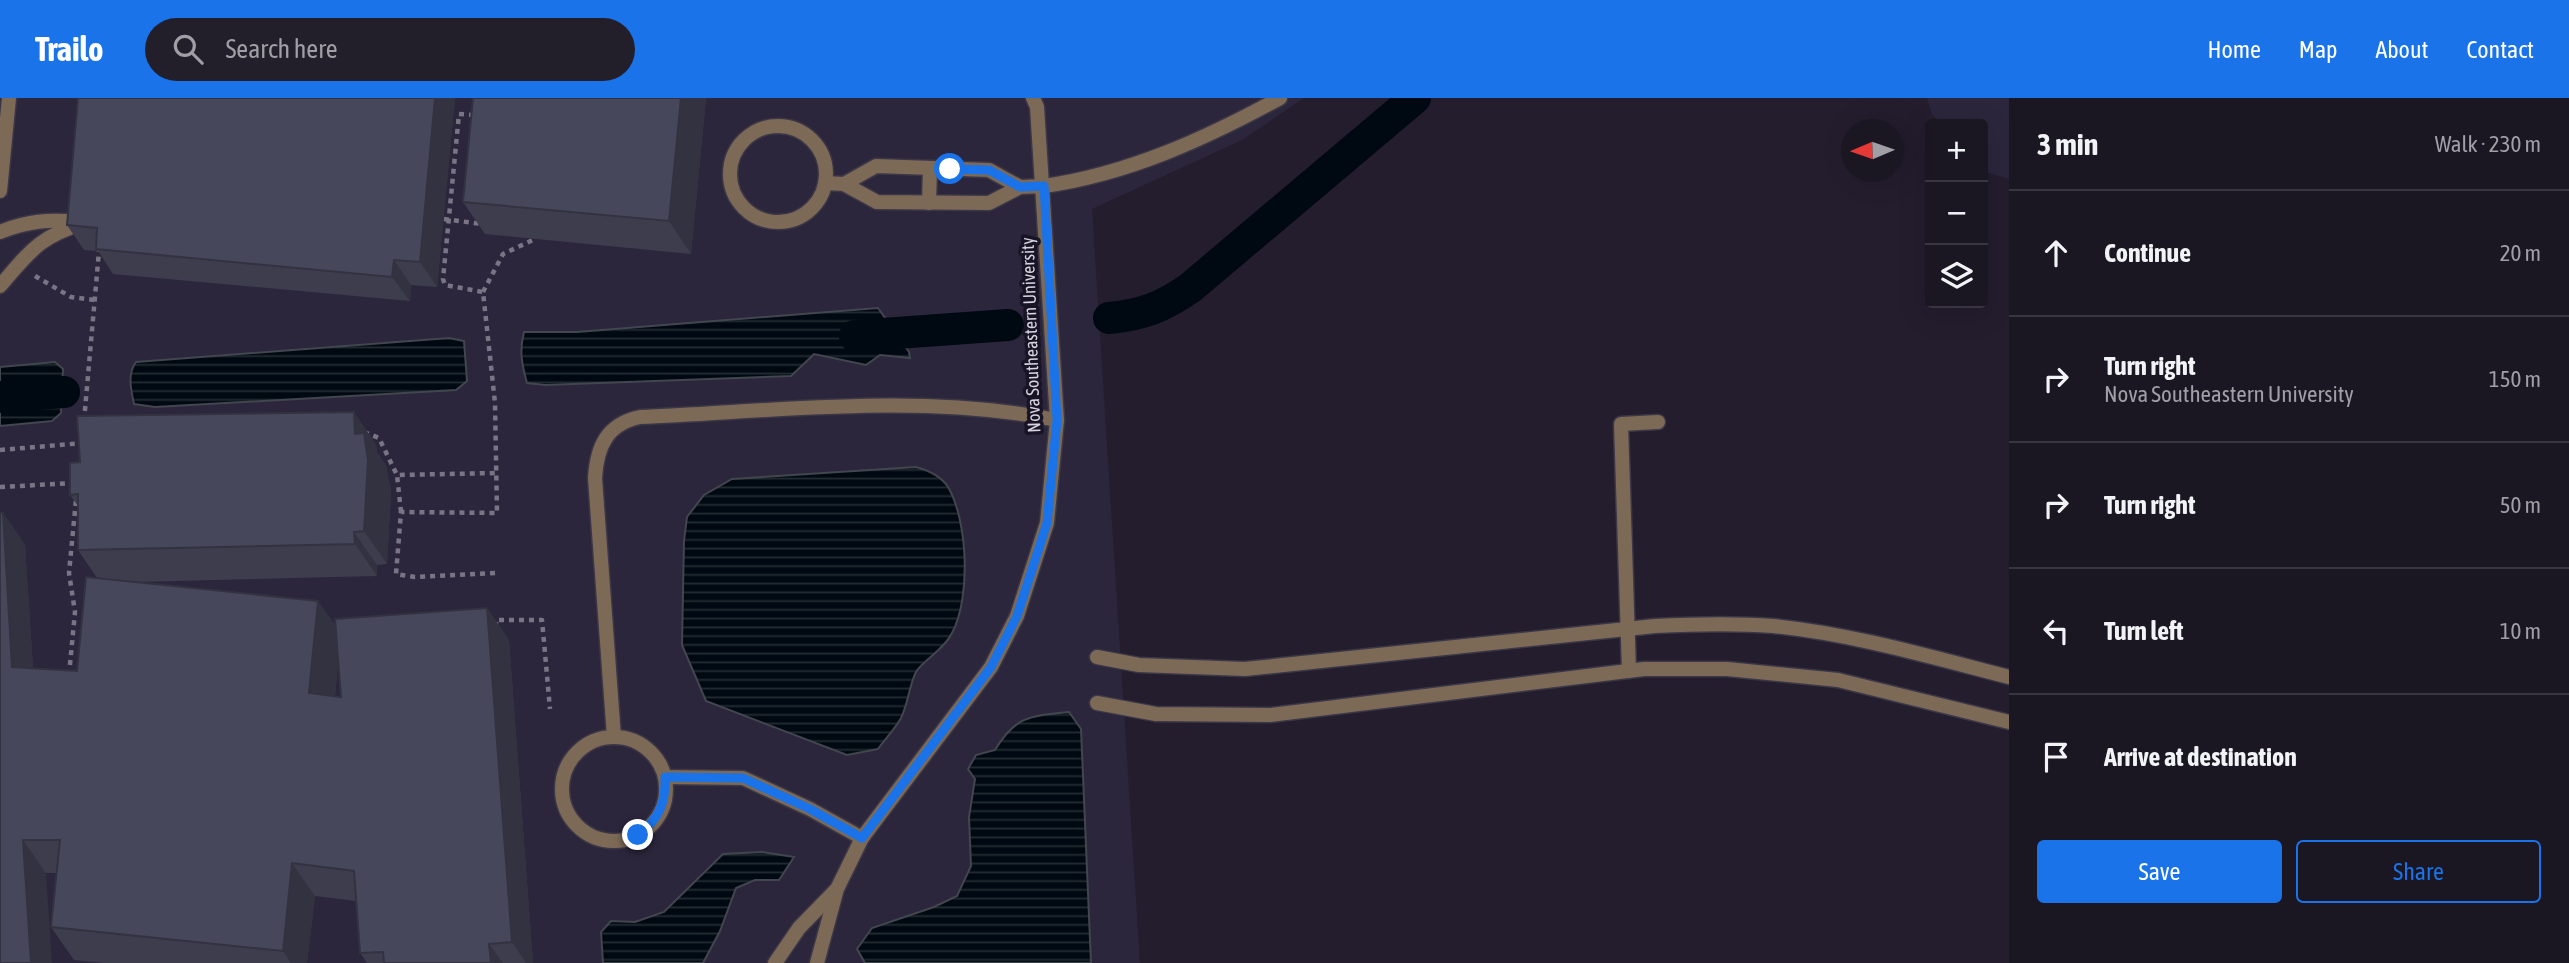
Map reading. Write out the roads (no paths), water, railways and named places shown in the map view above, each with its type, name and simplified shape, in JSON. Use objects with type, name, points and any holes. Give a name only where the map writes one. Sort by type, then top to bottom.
[{"type":"street","points":[[0,191],[9,98]]},
{"type":"street","name":"Nova Southeastern University","points":[[817,963],[837,889],[862,838],[991,667],[1017,616],[1047,523],[1057,420],[1044,186],[1037,107],[1033,98]]},
{"type":"street","points":[[825,183],[844,184],[877,202],[989,203],[1020,187],[1081,181],[1142,164],[1280,98]]},
{"type":"street","points":[[791,127],[816,144],[823,157],[825,183],[817,203],[804,215],[789,221],[773,222],[758,218],[744,209],[734,195],[731,163],[737,148],[747,136],[760,129],[791,127]]},
{"type":"street","points":[[844,184],[876,166],[989,170],[1020,187]]},
{"type":"street","points":[[929,203],[930,168]]},
{"type":"street","points":[[0,232],[22,223],[51,219],[87,222],[53,233],[34,246],[0,286]]},
{"type":"street","points":[[614,737],[595,478],[596,455],[603,439],[624,420],[640,417],[927,404],[1021,413],[1057,420]]},
{"type":"street","points":[[1629,671],[1621,424],[1658,422]]},
{"type":"street","points":[[1097,657],[1139,665],[1245,669],[1629,628],[1715,623],[1773,626],[1837,636],[2009,677]]},
{"type":"street","points":[[1097,703],[1156,714],[1270,715],[1629,671],[1727,669],[1793,674],[1888,691],[2009,722]]},
{"type":"street","points":[[614,737],[631,740],[646,748],[658,761],[665,777],[666,794],[661,811],[652,825],[638,835],[622,841],[589,835],[576,824],[566,809],[562,793],[564,776],[571,760],[583,747],[598,739],[614,737]]},
{"type":"street","points":[[665,777],[743,778],[810,809],[862,838]]},
{"type":"street","name":"Nova Southeastern University","points":[[775,963],[799,928],[837,889]]},
{"type":"waterway","points":[[1109,318],[1152,309],[1190,288],[1415,98]]},
{"type":"waterway","points":[[855,336],[1008,325]]},
{"type":"waterway","points":[[0,397],[64,392]]}]
